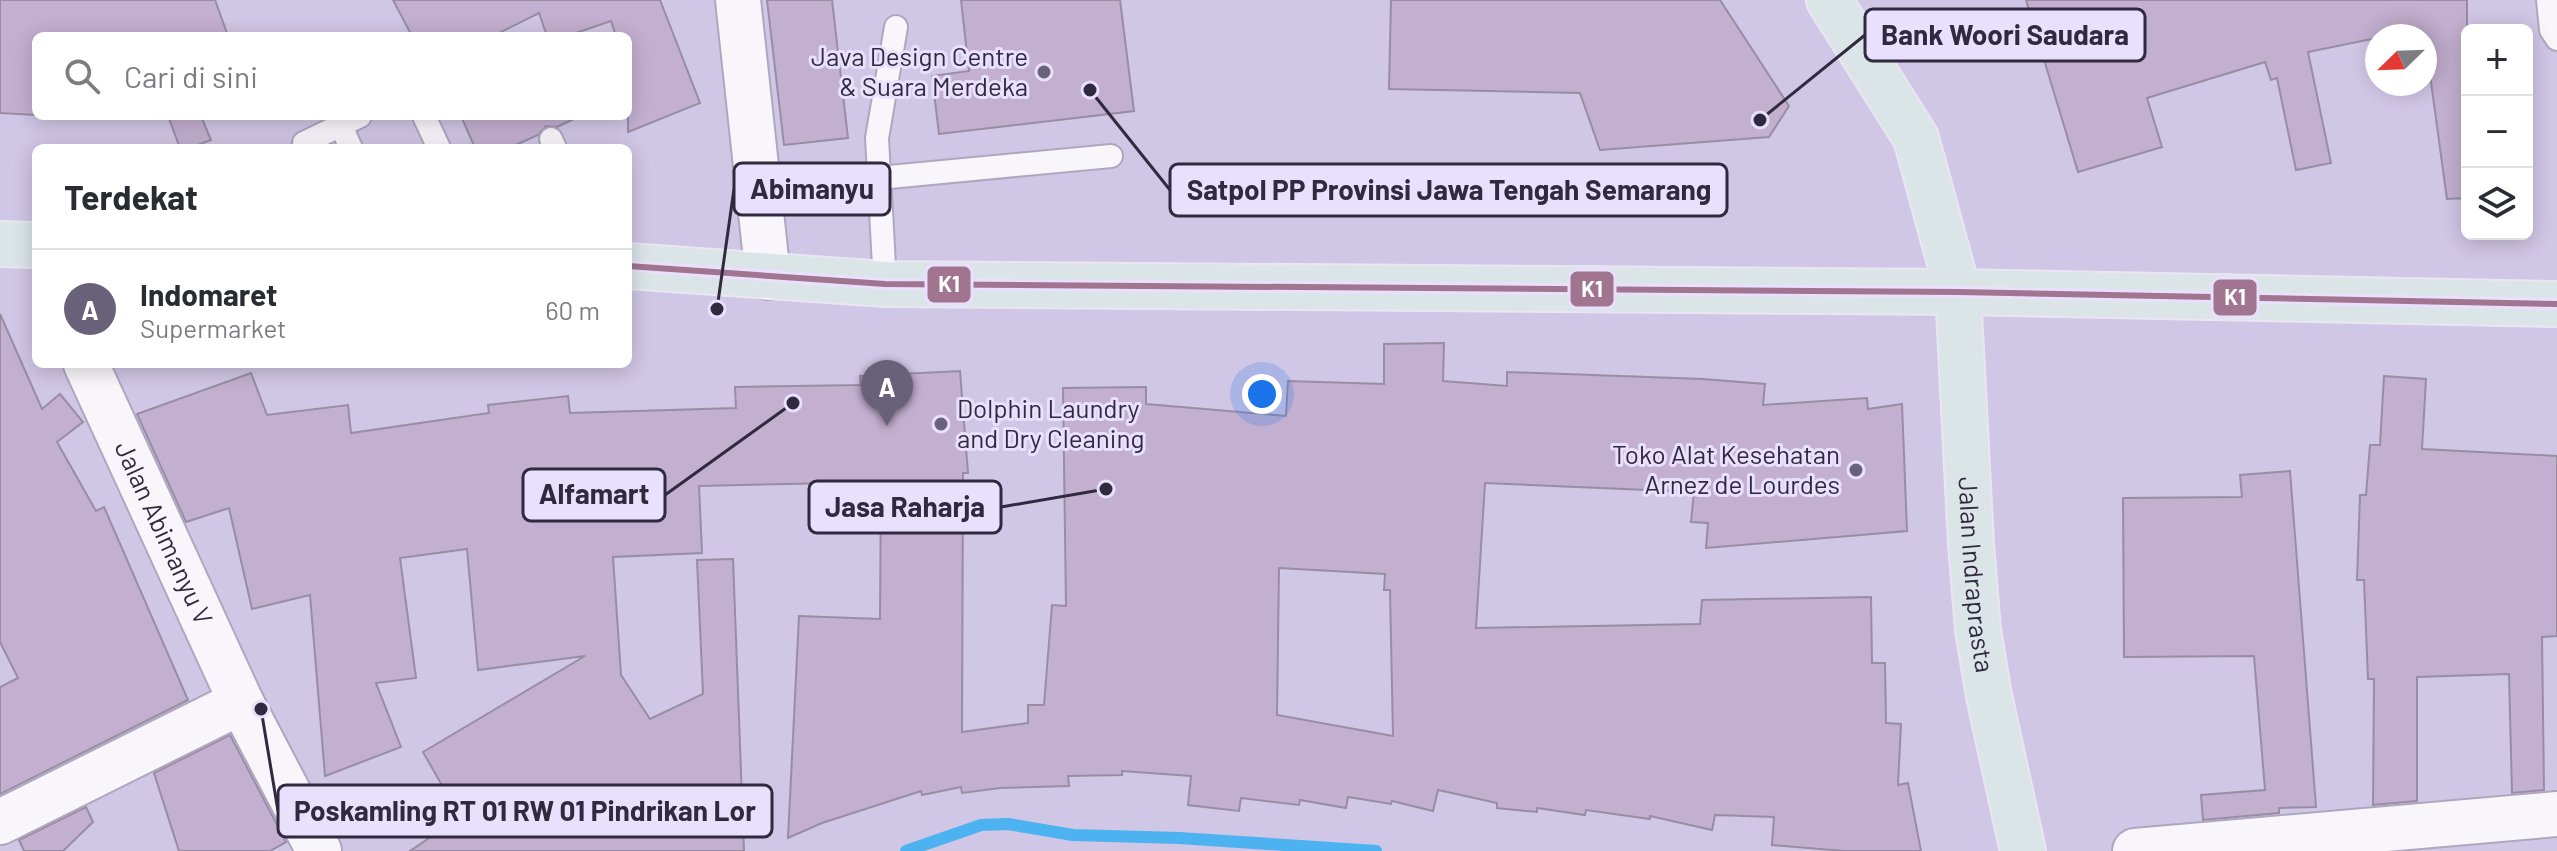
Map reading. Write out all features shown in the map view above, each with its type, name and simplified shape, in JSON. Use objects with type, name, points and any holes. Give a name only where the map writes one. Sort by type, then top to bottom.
[{"type":"main road","name":"Jalan Indraprasta","points":[[1829,0],[1916,138],[1958,292],[1978,630],[2023,851]]},
{"type":"main road","points":[[632,266],[885,284],[1958,292],[2557,304]]},
{"type":"street","points":[[738,0],[768,277]]},
{"type":"street","name":"Jalan Abimanyu V","points":[[88,368],[241,702],[319,851]]},
{"type":"street","points":[[0,822],[241,702]]},
{"type":"street","points":[[2135,851],[2366,841],[2557,814]]},
{"type":"street","points":[[0,842],[5,851]]},
{"type":"lane","points":[[2548,0],[2551,30],[2557,39]]},
{"type":"lane","points":[[885,284],[877,138],[896,27]]},
{"type":"lane","points":[[304,143],[350,120],[351,144]]},
{"type":"lane","points":[[426,120],[437,144]]},
{"type":"lane","points":[[879,178],[1111,156]]},
{"type":"building","points":[[0,0],[215,0],[227,32],[32,32],[32,115],[0,113]]},
{"type":"building","points":[[393,0],[660,0],[700,103],[628,132],[628,120],[632,120],[632,32],[615,32],[611,21],[579,32],[546,32],[539,13],[501,32],[410,32]]},
{"type":"building","points":[[767,0],[832,0],[848,138],[784,145]]},
{"type":"building","name":"Java Design Centre & Suara Merdeka","points":[[961,0],[1120,0],[1134,111],[939,134],[932,76],[969,71]]},
{"type":"building","points":[[1391,0],[1720,0],[1789,106],[1769,137],[1600,150],[1580,93],[1389,89]]},
{"type":"building","points":[[2026,0],[2467,0],[2467,24],[2461,24],[2461,198],[2447,199],[2433,96],[2437,96],[2437,24],[2365,24],[2365,40],[2308,52],[2331,163],[2296,170],[2277,78],[2271,80],[2265,62],[2147,98],[2162,147],[2078,172]]},
{"type":"building","points":[[170,120],[203,120],[211,140],[200,144],[178,144]]},
{"type":"building","points":[[463,120],[572,120],[557,127],[546,126],[538,135],[518,144],[473,144]]},
{"type":"building","points":[[0,314],[42,409],[60,394],[83,422],[57,442],[96,511],[104,507],[188,700],[0,794],[0,687],[18,678],[0,642]]},
{"type":"building","points":[[1444,343],[1443,381],[1507,386],[1507,372],[1703,379],[1765,384],[1763,405],[1867,398],[1868,409],[1902,404],[1907,531],[1706,548],[1708,523],[1691,522],[1694,492],[1485,483],[1476,628],[1700,624],[1702,600],[1871,597],[1872,663],[1885,663],[1886,723],[1901,724],[1898,785],[1908,783],[1921,851],[1844,851],[1772,845],[1774,817],[1715,815],[1712,830],[1650,816],[1650,819],[1586,810],[1585,815],[1537,808],[1537,812],[1497,808],[1497,803],[1438,790],[1433,811],[1392,801],[1391,804],[1348,797],[1346,808],[1300,800],[1299,805],[1241,798],[1239,811],[1188,805],[1191,776],[1122,771],[1122,775],[1068,776],[1069,786],[1000,788],[962,793],[961,787],[922,795],[921,791],[822,823],[788,838],[799,616],[880,619],[881,482],[699,486],[702,553],[613,557],[621,675],[650,719],[703,694],[697,560],[733,559],[744,851],[410,851],[460,817],[423,752],[585,656],[478,670],[467,549],[400,558],[416,678],[376,683],[401,747],[325,776],[310,595],[252,609],[229,508],[186,522],[137,414],[251,373],[267,415],[348,405],[351,433],[489,413],[488,405],[568,396],[570,413],[736,408],[735,387],[861,385],[860,376],[960,371],[968,473],[963,473],[962,732],[1028,723],[1028,705],[1044,705],[1052,605],[1066,606],[1063,388],[1146,387],[1146,404],[1286,416],[1288,381],[1384,384],[1384,344]],"holes":[[[1279,568],[1385,574],[1384,590],[1390,590],[1393,736],[1277,715]]]},
{"type":"building","points":[[2384,376],[2426,379],[2422,449],[2557,456],[2557,636],[2542,637],[2544,790],[2512,793],[2509,674],[2417,677],[2417,801],[2373,805],[2374,679],[2368,679],[2364,580],[2357,580],[2360,495],[2366,495],[2370,445],[2380,445]]},
{"type":"building","points":[[2290,471],[2316,807],[2279,808],[2279,813],[2203,820],[2201,795],[2265,790],[2254,656],[2124,657],[2123,498],[2242,497],[2240,475]]},
{"type":"building","points":[[230,735],[286,842],[270,851],[179,851],[154,773]]},
{"type":"building","points":[[86,807],[93,822],[63,851],[24,851],[19,840]]},
{"type":"waterway","points":[[906,851],[981,825],[1008,824],[1073,835],[1179,838],[1376,851]]},
{"type":"transit line","name":"K1","points":[[632,266],[885,284],[1958,292],[2557,304]]},
{"type":"place","name":"Java Design Centre & Suara Merdeka","points":[[1044,72]]},
{"type":"place","name":"Satpol PP Provinsi Jawa Tengah Semarang","points":[[1090,90]]},
{"type":"place","name":"Bank Woori Saudara","points":[[1760,120]]},
{"type":"place","name":"Abimanyu","points":[[717,309]]},
{"type":"place","name":"Alfamart","points":[[793,403]]},
{"type":"place","name":"Dolphin Laundry and Dry Cleaning","points":[[941,424]]},
{"type":"place","name":"Indomaret","points":[[887,426]]},
{"type":"place","name":"Toko Alat Kesehatan Arnez de Lourdes","points":[[1856,470]]},
{"type":"place","name":"Jasa Raharja","points":[[1106,489]]},
{"type":"place","name":"Poskamling RT 01 RW 01 Pindrikan Lor","points":[[261,709]]}]
